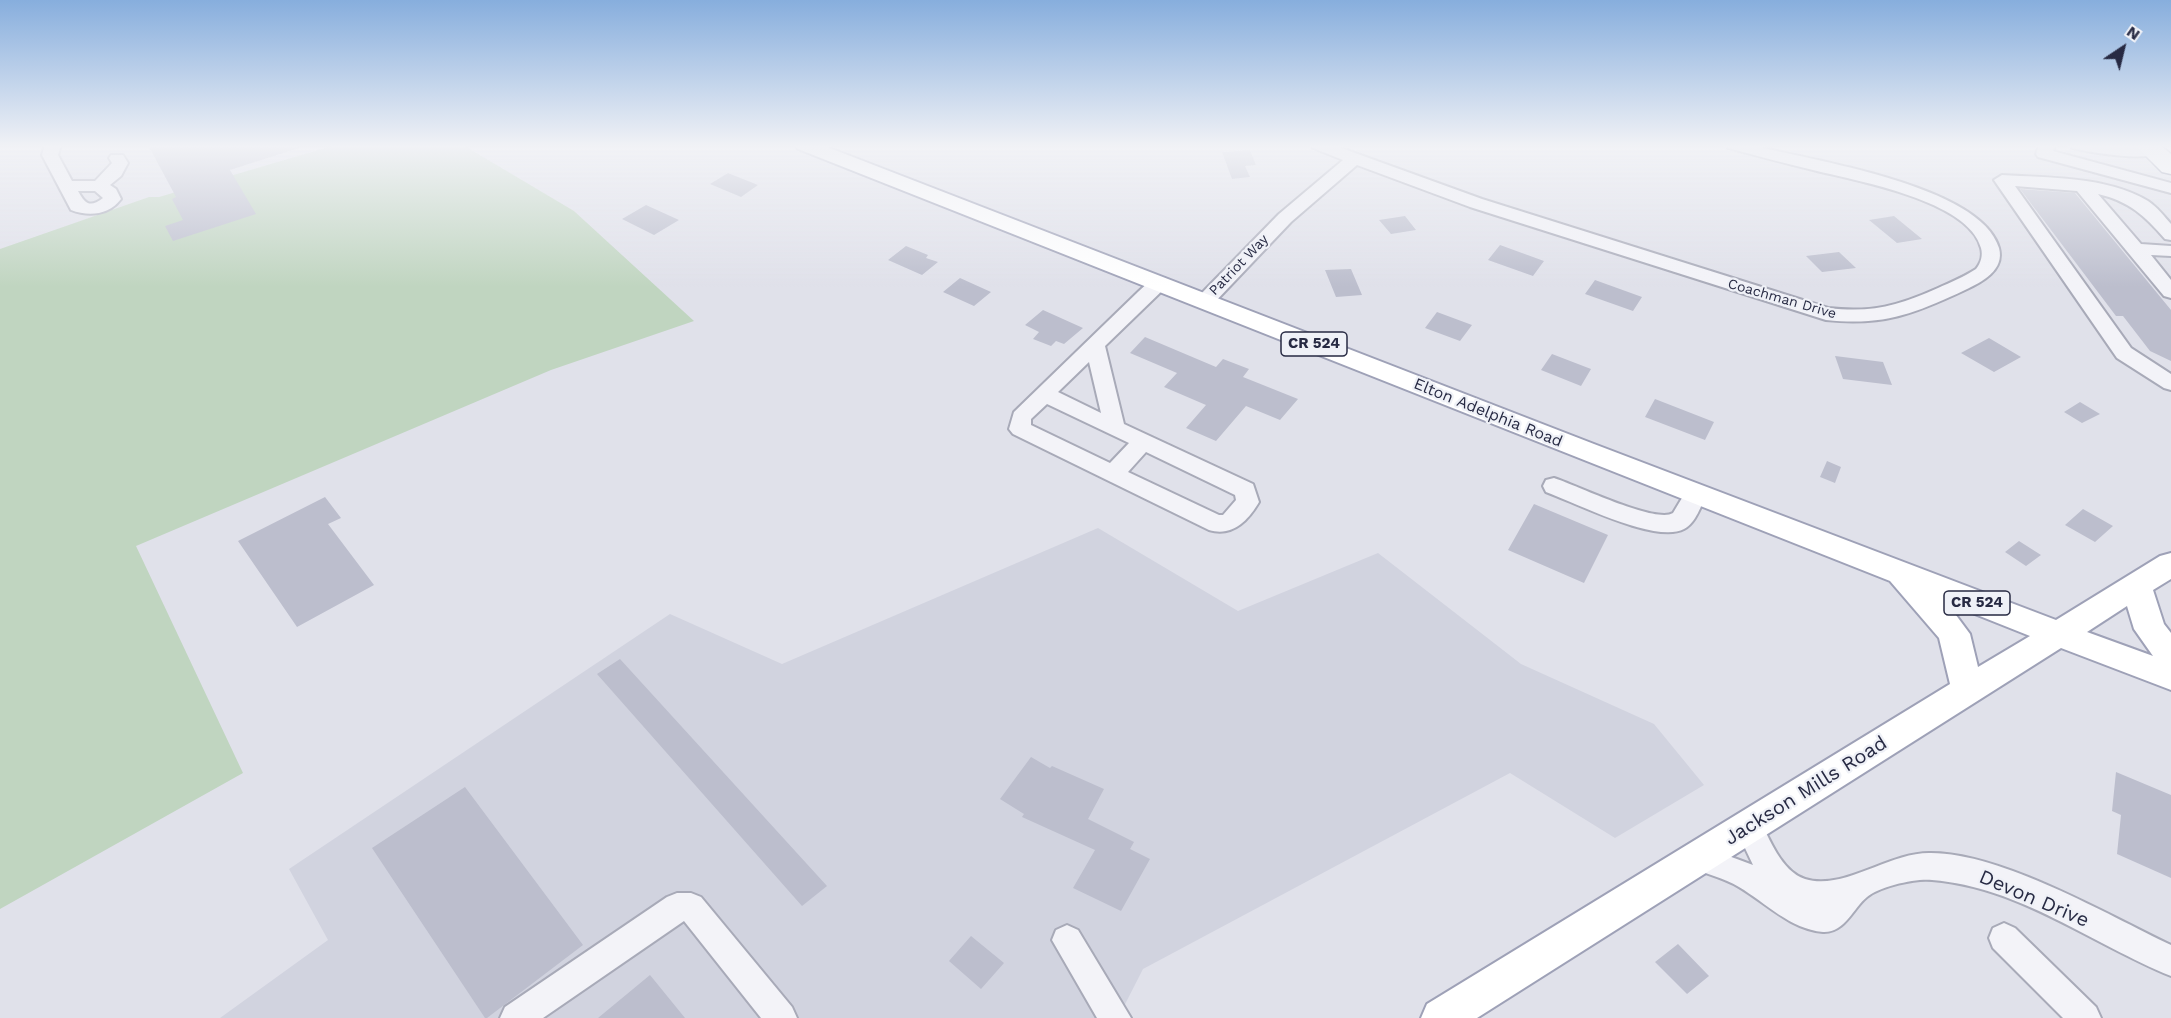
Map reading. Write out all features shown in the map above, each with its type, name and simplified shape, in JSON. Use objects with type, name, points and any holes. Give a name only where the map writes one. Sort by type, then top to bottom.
[{"type":"main road","name":"Elton Adelphia Road","points":[[927,193],[1898,573],[2171,677]]},
{"type":"main road","name":"Jackson Mills Road","points":[[1441,1018],[2171,564]]},
{"type":"main road","points":[[1898,573],[1941,617],[1954,634],[1968,691]]},
{"type":"main road","points":[[2136,585],[2150,629],[2171,657]]},
{"type":"street","points":[[70,193],[77,206],[84,210],[106,205],[112,199],[109,193]]},
{"type":"street","name":"Patriot Way","points":[[1204,301],[1285,218],[1315,193]]},
{"type":"street","name":"Coachman Drive","points":[[1450,193],[1826,314],[1869,318],[1894,314],[1973,279],[1989,265],[1991,256],[1989,244],[1963,215],[1942,202],[1915,193]]},
{"type":"street","points":[[2011,193],[2124,352],[2134,361],[2171,382]]},
{"type":"street","points":[[2088,193],[2171,292]]},
{"type":"street","points":[[2103,193],[2142,205],[2171,235]]},
{"type":"street","points":[[2136,249],[2171,251]]},
{"type":"street","points":[[1044,394],[1245,490],[1248,502],[1230,522],[1217,524],[1020,429],[1021,417],[1044,394],[1159,283]]},
{"type":"street","points":[[1095,345],[1116,428]]},
{"type":"street","points":[[1113,474],[1143,442]]},
{"type":"street","points":[[1554,486],[1637,518],[1667,524],[1674,524],[1681,518],[1696,494]]},
{"type":"street","name":"Devon Drive","points":[[1749,827],[1764,857],[1781,880],[1797,891],[1815,896],[1857,887],[1904,868],[1928,866],[1959,869],[1998,880],[2171,961]]},
{"type":"street","name":"Devon Drive","points":[[1699,858],[1729,867],[1754,880],[1804,914],[1825,918],[1839,910],[1857,887]]},
{"type":"street","points":[[516,1018],[677,907],[691,907],[781,1018]]},
{"type":"street","points":[[2004,938],[2085,1018]]},
{"type":"street","points":[[1066,940],[1115,1018]]},
{"type":"shaded area","points":[[1098,528],[1238,611],[1378,553],[1521,664],[1654,724],[1704,785],[1615,838],[1510,773],[1143,969],[1118,1018],[220,1018],[328,940],[289,869],[670,614],[782,664]]},
{"type":"green space","points":[[174,193],[543,193],[574,211],[694,321],[551,370],[136,546],[243,773],[0,909],[0,249],[149,197]]},
{"type":"building","points":[[174,193],[243,193],[256,214],[173,241],[165,226],[183,220],[172,199],[176,197]]},
{"type":"building","points":[[730,193],[747,193],[741,197]]},
{"type":"building","points":[[2023,193],[2075,193],[2171,310],[2171,361],[2150,351],[2123,316],[2116,316]]},
{"type":"building","points":[[646,205],[679,220],[654,235],[622,219]]},
{"type":"building","points":[[1405,216],[1416,230],[1391,234],[1379,220]]},
{"type":"building","points":[[1894,216],[1922,239],[1897,243],[1869,220]]},
{"type":"building","points":[[1500,245],[1544,261],[1533,276],[1488,260]]},
{"type":"building","points":[[906,246],[938,262],[922,275],[888,260]]},
{"type":"building","points":[[1839,252],[1856,268],[1822,272],[1806,256]]},
{"type":"building","points":[[1351,269],[1362,295],[1336,297],[1325,270]]},
{"type":"building","points":[[960,278],[991,292],[974,306],[943,292]]},
{"type":"building","points":[[1595,280],[1642,297],[1633,311],[1585,294]]},
{"type":"building","points":[[1043,310],[1083,328],[1064,344],[1056,341],[1051,346],[1033,339],[1039,332],[1025,325]]},
{"type":"building","points":[[1437,312],[1472,325],[1460,341],[1425,328]]},
{"type":"building","points":[[1145,337],[1216,367],[1223,359],[1249,369],[1243,377],[1298,399],[1280,420],[1246,406],[1216,441],[1186,428],[1206,405],[1164,387],[1177,373],[1130,353]]},
{"type":"building","points":[[1989,338],[2021,357],[1994,372],[1961,353]]},
{"type":"building","points":[[1552,354],[1591,369],[1581,386],[1541,370]]},
{"type":"building","points":[[1835,356],[1883,362],[1892,385],[1843,379]]},
{"type":"building","points":[[1655,399],[1714,422],[1705,440],[1645,417]]},
{"type":"building","points":[[2080,402],[2100,414],[2082,423],[2064,412]]},
{"type":"building","points":[[1827,461],[1841,467],[1835,483],[1820,477]]},
{"type":"building","points":[[325,497],[341,518],[328,524],[374,585],[297,627],[238,541]]},
{"type":"building","points":[[1534,504],[1608,535],[1584,583],[1508,550]]},
{"type":"building","points":[[2083,509],[2113,526],[2095,542],[2065,525]]},
{"type":"building","points":[[2019,541],[2041,555],[2026,566],[2005,552]]},
{"type":"building","points":[[620,659],[827,886],[802,906],[597,674]]},
{"type":"building","points":[[1031,757],[1050,768],[1052,766],[1104,789],[1088,819],[1134,842],[1130,849],[1150,859],[1121,911],[1073,888],[1095,850],[1022,817],[1024,814],[1000,799]]},
{"type":"building","points":[[2116,772],[2171,795],[2171,878],[2117,854],[2121,815],[2112,811]]},
{"type":"building","points":[[465,787],[583,945],[487,1018],[372,848]]},
{"type":"building","points":[[971,936],[1004,963],[981,989],[949,961]]},
{"type":"building","points":[[1678,944],[1709,976],[1687,994],[1655,962]]},
{"type":"building","points":[[650,975],[685,1018],[598,1018]]}]
